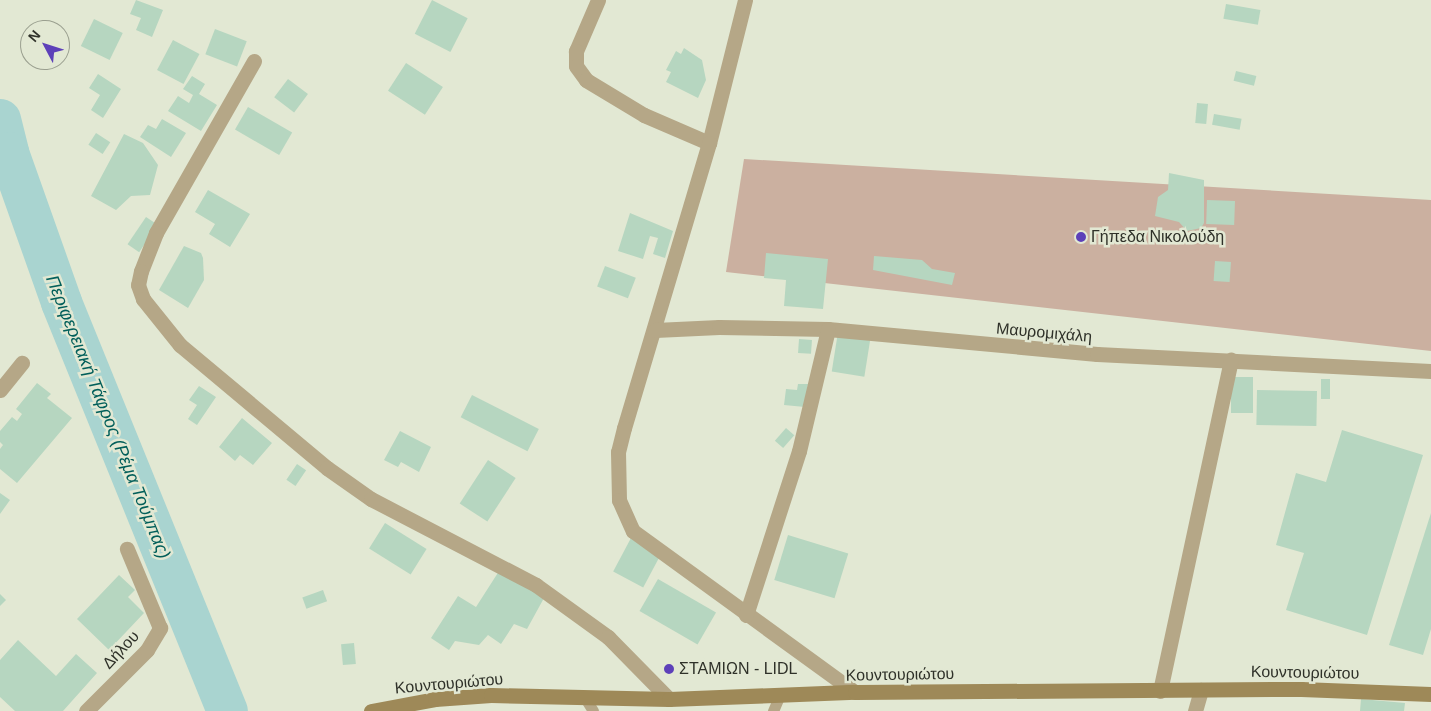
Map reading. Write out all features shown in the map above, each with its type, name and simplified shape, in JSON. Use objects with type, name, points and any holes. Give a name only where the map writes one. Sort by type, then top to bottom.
[{"type":"main road","name":"Κουντουριώτου","points":[[370,711],[435,699],[492,695],[668,699],[779,697],[855,692],[1301,689],[1431,694]]},
{"type":"street","points":[[598,0],[576,51],[576,66],[586,80],[644,115],[709,143]]},
{"type":"street","points":[[745,0],[709,143],[618,452],[623,512],[633,531],[746,615],[855,692]]},
{"type":"street","points":[[254,61],[156,233],[138,284],[143,299],[180,345],[327,468],[371,499],[536,585],[608,636],[668,699]]},
{"type":"street","name":"Μαυρομιχάλη","points":[[655,330],[719,327],[828,330],[1097,354],[1431,371]]},
{"type":"street","points":[[746,615],[799,450],[828,330]]},
{"type":"street","points":[[1160,691],[1216,444],[1231,360]]},
{"type":"street","points":[[0,390],[22,363]]},
{"type":"street","name":"Δήλου","points":[[86,711],[147,650],[160,628],[127,549]]},
{"type":"street","points":[[1195,711],[1201,690]]},
{"type":"lane","points":[[773,711],[779,697]]},
{"type":"lane","points":[[585,698],[594,711]]},
{"type":"shaded area","name":"Γήπεδα Νικολούδη","points":[[744,159],[1431,200],[1431,351],[726,272]]},
{"type":"building","points":[[136,0],[163,10],[152,37],[136,30],[141,18],[130,14]]},
{"type":"building","points":[[432,0],[468,18],[450,52],[415,34]]},
{"type":"building","points":[[1226,4],[1260,10],[1258,25],[1223,19]]},
{"type":"building","points":[[94,19],[123,33],[110,60],[81,46]]},
{"type":"building","points":[[215,29],[247,41],[237,66],[205,54]]},
{"type":"building","points":[[173,40],[199,54],[184,84],[157,70]]},
{"type":"building","points":[[684,48],[702,60],[706,80],[698,98],[666,82],[671,72],[666,70],[676,51],[681,54]]},
{"type":"building","points":[[406,63],[443,87],[425,115],[388,91]]},
{"type":"building","points":[[1236,71],[1256,76],[1254,86],[1234,81]]},
{"type":"building","points":[[98,74],[121,89],[103,118],[91,110],[100,95],[89,88]]},
{"type":"building","points":[[192,76],[205,84],[199,94],[217,105],[201,131],[168,111],[178,96],[189,103],[193,95],[183,89]]},
{"type":"building","points":[[288,79],[308,94],[294,112],[274,97]]},
{"type":"building","points":[[1197,103],[1208,104],[1206,124],[1195,123]]},
{"type":"building","points":[[248,107],[292,132],[279,155],[235,130]]},
{"type":"building","points":[[1214,114],[1242,119],[1240,130],[1212,125]]},
{"type":"building","points":[[162,119],[186,133],[171,157],[140,137],[148,125],[156,129]]},
{"type":"building","points":[[96,133],[110,142],[103,154],[88,145]]},
{"type":"building","points":[[124,134],[143,143],[158,165],[150,195],[131,196],[116,210],[91,196]]},
{"type":"building","points":[[1169,173],[1204,180],[1204,223],[1201,228],[1187,231],[1179,222],[1155,216],[1158,197],[1168,190]]},
{"type":"building","points":[[208,190],[250,214],[230,247],[209,234],[215,224],[195,212]]},
{"type":"building","points":[[1207,200],[1235,201],[1234,225],[1206,224]]},
{"type":"building","points":[[630,213],[673,231],[665,258],[653,254],[658,238],[650,236],[643,259],[618,251]]},
{"type":"building","points":[[146,217],[158,225],[139,252],[128,244]]},
{"type":"building","points":[[184,246],[201,253],[203,258],[204,280],[188,308],[159,290]]},
{"type":"building","points":[[766,253],[828,259],[823,309],[784,306],[786,280],[764,278]]},
{"type":"building","points":[[874,256],[922,260],[932,269],[955,273],[952,285],[873,270]]},
{"type":"building","points":[[1215,261],[1231,262],[1230,282],[1214,281]]},
{"type":"building","points":[[605,266],[636,278],[628,298],[597,287]]},
{"type":"building","points":[[838,332],[871,337],[864,377],[832,372]]},
{"type":"building","points":[[799,339],[812,340],[811,354],[798,353]]},
{"type":"building","points":[[1231,377],[1253,377],[1253,413],[1231,413]]},
{"type":"building","points":[[1321,379],[1330,379],[1330,399],[1321,399]]},
{"type":"building","points":[[37,383],[51,394],[47,398],[72,418],[17,483],[0,469],[0,449],[3,445],[0,442],[0,431],[12,417],[17,421],[22,414],[16,409]]},
{"type":"building","points":[[798,384],[808,384],[805,407],[784,405],[786,389],[797,390]]},
{"type":"building","points":[[199,386],[216,397],[197,425],[188,419],[197,405],[189,400]]},
{"type":"building","points":[[1257,390],[1317,391],[1316,426],[1256,425]]},
{"type":"building","points":[[472,395],[539,429],[527,451],[461,417]]},
{"type":"building","points":[[242,418],[272,443],[253,465],[240,455],[235,461],[219,447]]},
{"type":"building","points":[[786,428],[794,435],[783,448],[775,441]]},
{"type":"building","points":[[1342,430],[1423,455],[1367,635],[1286,610],[1304,553],[1276,545],[1296,473],[1326,482]]},
{"type":"building","points":[[400,431],[431,447],[419,472],[401,462],[398,467],[384,460]]},
{"type":"building","points":[[488,460],[516,478],[487,522],[460,504]]},
{"type":"building","points":[[297,464],[306,470],[295,486],[286,480]]},
{"type":"building","points":[[0,493],[10,500],[0,514]]},
{"type":"building","points":[[1431,513],[1431,629],[1423,655],[1389,645]]},
{"type":"building","points":[[385,523],[427,549],[411,574],[369,548]]},
{"type":"building","points":[[788,535],[848,553],[835,598],[774,580]]},
{"type":"building","points":[[631,538],[661,554],[643,588],[613,572]]},
{"type":"building","points":[[501,568],[544,598],[527,629],[514,624],[501,644],[488,635],[479,645],[455,641],[449,650],[431,638],[458,596],[476,607]]},
{"type":"building","points":[[119,575],[135,590],[128,597],[144,613],[109,650],[77,619]]},
{"type":"building","points":[[658,579],[716,612],[698,645],[640,611]]},
{"type":"building","points":[[323,590],[327,601],[306,609],[302,598]]},
{"type":"building","points":[[0,594],[6,600],[0,606]]},
{"type":"building","points":[[18,640],[56,676],[76,654],[97,673],[63,711],[15,711],[0,697],[0,660]]},
{"type":"building","points":[[354,643],[356,664],[343,665],[341,644]]},
{"type":"building","points":[[1361,699],[1405,703],[1404,711],[1360,711]]},
{"type":"waterway","name":"Περιφερειακή Τάφρος (Ρέμα Τούμπας)","points":[[0,119],[8,152],[61,302],[227,711]]},
{"type":"place","name":"Γήπεδα Νικολούδη","points":[[1081,237]]},
{"type":"place","name":"ΣΤΑΜΙΩΝ - LIDL","points":[[669,669]]}]
